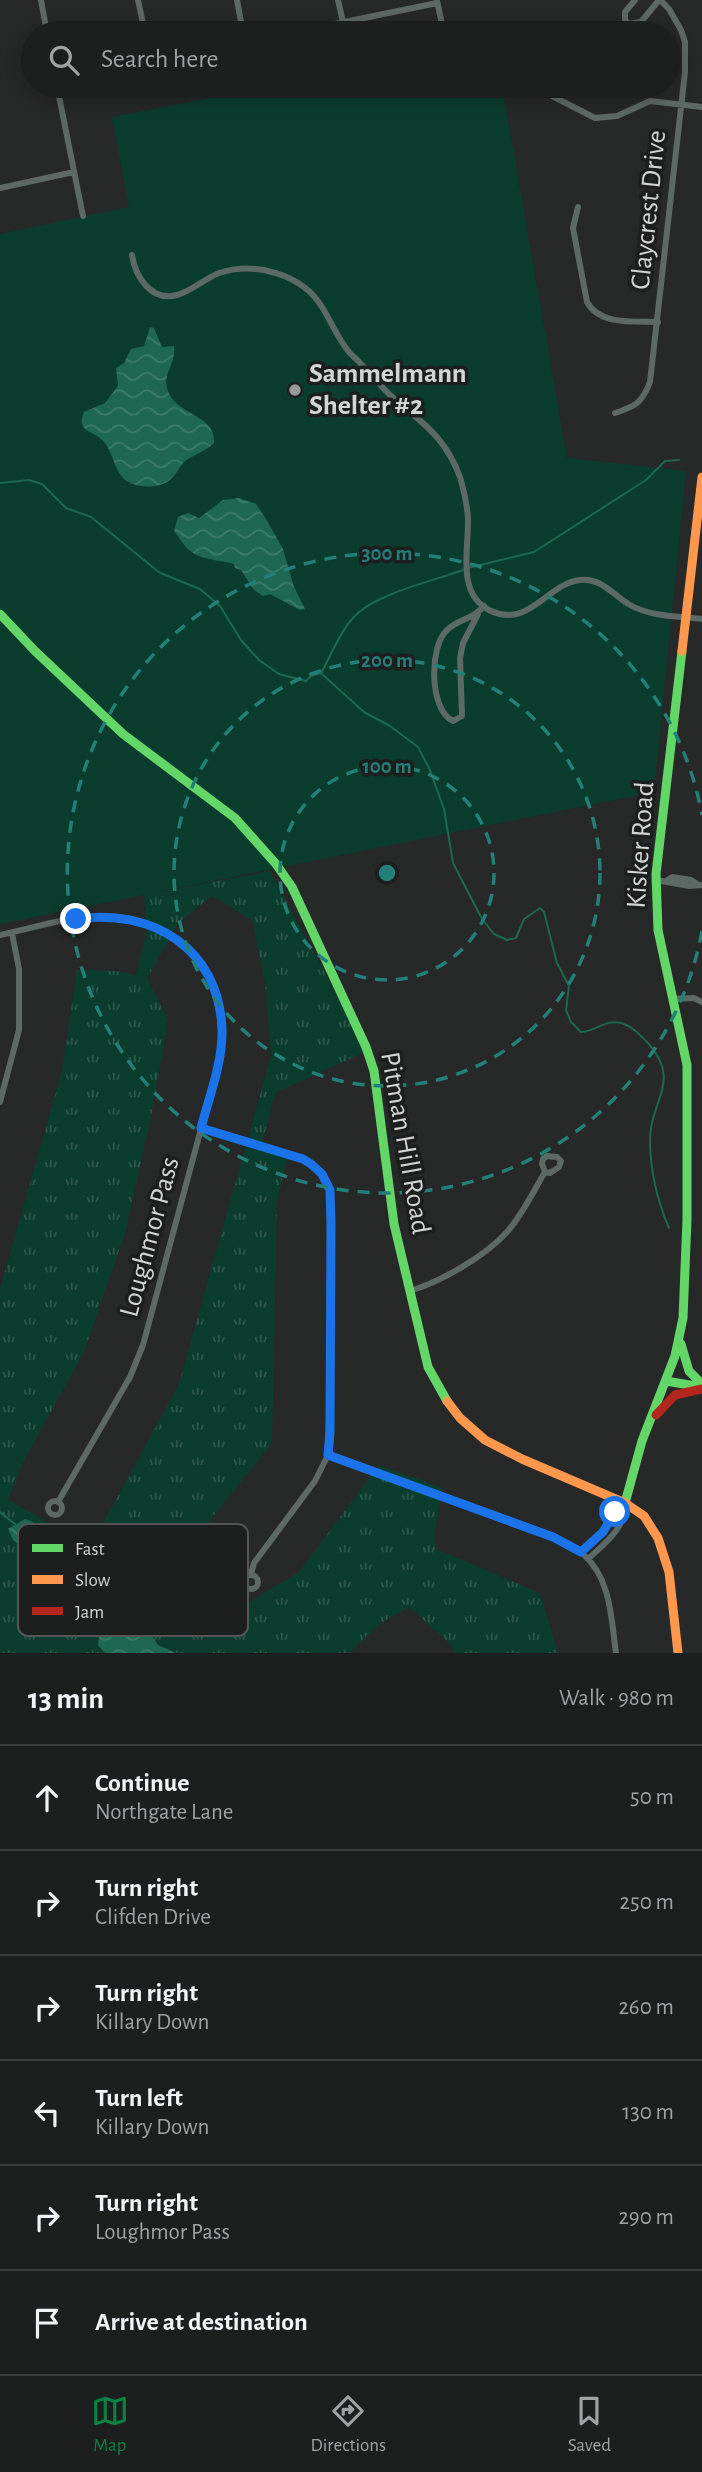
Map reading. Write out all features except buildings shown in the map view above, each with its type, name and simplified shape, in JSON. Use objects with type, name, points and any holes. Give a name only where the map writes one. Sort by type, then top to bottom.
[{"type":"main road","name":"Kisker Road","points":[[645,1431],[666,1381],[681,1332],[687,1220],[687,1078],[685,1054],[658,930],[686,617],[702,477]]},
{"type":"main road","name":"Pitman Hill Road","points":[[0,614],[34,651],[122,734],[235,818],[276,864],[292,887],[366,1046],[374,1071],[394,1224],[428,1367],[460,1418],[485,1440],[522,1459],[625,1503],[644,1516],[658,1538],[669,1572],[678,1653]]},
{"type":"main road","points":[[681,1332],[686,1366],[702,1387]]},
{"type":"main road","points":[[666,1381],[702,1387]]},
{"type":"main road","points":[[625,1503],[645,1431],[670,1398],[702,1387]]},
{"type":"street","points":[[41,0],[45,21]]},
{"type":"street","points":[[138,0],[142,21]]},
{"type":"street","points":[[237,0],[241,21]]},
{"type":"street","points":[[338,0],[343,21]]},
{"type":"street","name":"Claycrest Drive","points":[[626,21],[625,12],[635,0]]},
{"type":"street","name":"Claycrest Drive","points":[[642,21],[659,0],[676,21]]},
{"type":"street","points":[[347,21],[437,1],[441,21]]},
{"type":"street","name":"Claycrest Drive","points":[[615,413],[632,407],[644,398],[650,382],[685,72],[685,41],[681,30]]},
{"type":"street","points":[[59,98],[83,216]]},
{"type":"street","points":[[556,98],[595,118],[617,116],[650,101],[702,107]]},
{"type":"street","points":[[0,188],[74,172]]},
{"type":"street","points":[[578,207],[573,229],[590,309],[608,319],[658,322]]},
{"type":"street","points":[[132,254],[136,274],[142,283],[168,296],[177,295],[218,274],[243,269],[276,273],[302,286],[320,304],[349,354],[390,395],[427,425],[452,459],[466,501],[467,567],[472,595],[484,607],[514,615],[534,607],[568,584],[589,580],[601,584],[642,612],[702,619]]},
{"type":"street","points":[[478,614],[445,632],[436,657],[434,672],[439,701],[444,714],[453,721],[462,716],[459,677],[462,650],[478,614],[484,607]]},
{"type":"street","points":[[661,880],[672,877],[691,880],[700,885]]},
{"type":"street","name":"Loughmor Pass","points":[[0,935],[96,916],[144,922],[177,939],[197,958],[214,989],[222,1028],[220,1058],[143,1345],[130,1377],[58,1502]]},
{"type":"street","points":[[0,1102],[19,1030],[19,969],[12,933]]},
{"type":"street","points":[[674,999],[694,998],[702,1002]]},
{"type":"street","points":[[201,1128],[303,1159],[318,1169],[330,1190],[328,1455],[315,1481],[254,1563],[251,1574]]},
{"type":"street","points":[[410,1291],[436,1283],[505,1234],[545,1172]]},
{"type":"street","points":[[328,1455],[553,1537],[581,1552],[608,1593],[616,1653]]},
{"type":"street","points":[[581,1552],[625,1503]]},
{"type":"street","points":[[588,1559],[625,1518],[625,1503]]},
{"type":"street","points":[[607,1526],[615,1532]]},
{"type":"green space","points":[[209,98],[504,98],[567,458],[686,471],[654,792],[0,924],[0,234],[129,207],[112,117]]},
{"type":"green space","points":[[270,871],[367,1051],[275,1093],[263,1141],[287,1159],[277,1200],[272,1443],[207,1524],[103,1524],[179,1384],[271,1056],[265,982],[252,920],[212,896],[178,923],[147,978],[168,1020],[151,1116],[126,1230],[84,1352],[23,1462],[8,1500],[51,1524],[18,1524],[18,1636],[248,1636],[248,1603],[299,1572],[379,1465],[443,1488],[434,1534],[436,1549],[540,1593],[558,1653],[455,1653],[449,1643],[409,1607],[381,1623],[349,1653],[0,1653],[0,1289],[62,1071],[77,970],[117,971],[136,975],[147,930],[144,895]]},
{"type":"water","points":[[150,327],[154,328],[162,347],[174,346],[166,383],[171,397],[208,426],[213,433],[214,443],[186,460],[169,481],[157,486],[132,484],[127,481],[117,468],[105,443],[82,424],[84,412],[105,403],[118,386],[116,368],[124,363],[131,349],[144,346]]},
{"type":"water","points":[[239,498],[256,504],[266,519],[283,549],[294,587],[305,609],[300,610],[270,594],[263,596],[254,590],[234,564],[204,558],[194,553],[174,531],[178,517],[188,513],[199,518],[223,500]]},
{"type":"water","points":[[25,1519],[34,1524],[18,1524],[18,1544],[8,1529]]},
{"type":"water","points":[[99,1636],[152,1636],[158,1645],[176,1653],[105,1653],[98,1645]]},
{"type":"waterway","points":[[468,568],[534,552],[646,480],[665,461],[679,460]]},
{"type":"waterway","points":[[0,483],[29,480],[42,484],[66,508],[91,517],[160,573],[200,589],[220,606],[241,640],[259,660],[279,674],[306,681],[321,673],[337,642],[358,613],[379,599],[463,570]]},
{"type":"waterway","points":[[322,674],[364,712],[390,726],[418,747],[430,770],[444,809],[453,863],[482,919],[494,934],[507,940],[516,938],[524,919],[540,908],[544,912],[557,963],[569,986],[566,1010],[571,1022],[581,1032],[615,1022],[625,1024],[642,1036],[657,1056],[663,1068],[664,1080],[651,1125],[650,1151],[655,1185],[669,1228]]},
{"type":"waterway","points":[[0,1512],[16,1525]]},
{"type":"traffic: fast","points":[[0,614],[123,734],[235,818],[276,864],[292,887],[366,1047],[374,1071],[394,1224],[428,1367],[447,1401]]},
{"type":"traffic: fast","points":[[625,1503],[642,1441],[675,1356],[683,1318],[687,1220],[687,1065],[658,930],[656,874],[682,651]]},
{"type":"traffic: fast","points":[[681,1344],[689,1371],[702,1384]]},
{"type":"traffic: fast","points":[[666,1381],[695,1386]]},
{"type":"traffic: slow","points":[[682,651],[702,477]]},
{"type":"traffic: slow","points":[[447,1401],[460,1418],[485,1440],[522,1459],[625,1503],[644,1516],[658,1538],[669,1572],[678,1653]]},
{"type":"traffic: jam","points":[[656,1415],[675,1395],[702,1389]]},
{"type":"place","name":"Sammelmann Shelter #2","points":[[295,390]]},
{"type":"route","points":[[76,919],[106,916],[144,922],[177,939],[197,958],[217,997],[222,1028],[220,1058],[201,1128],[303,1159],[318,1169],[326,1180],[330,1190],[331,1223],[328,1455],[553,1537],[581,1552],[603,1532],[615,1512]]}]
